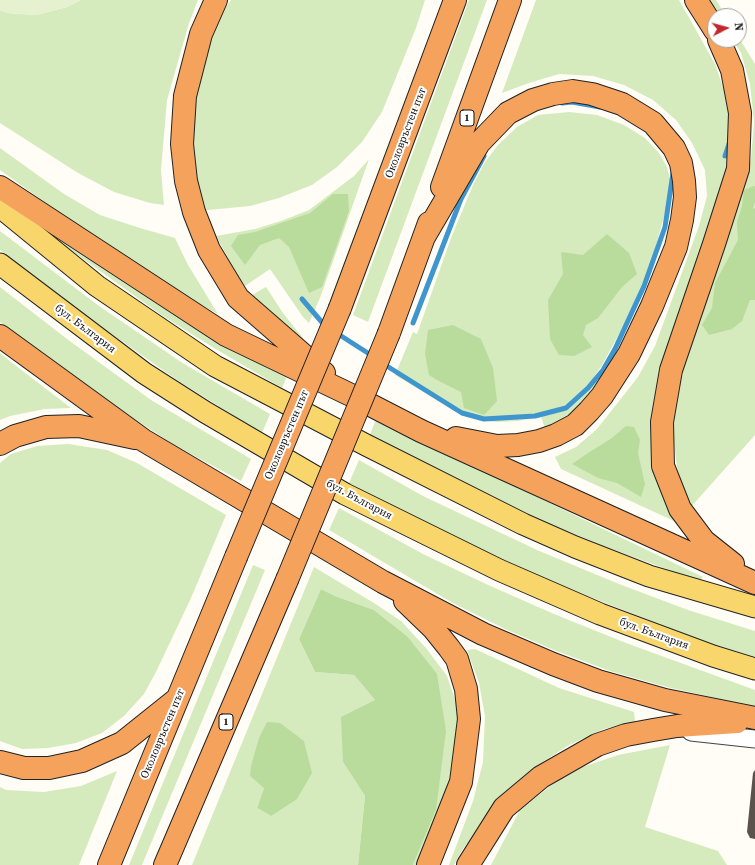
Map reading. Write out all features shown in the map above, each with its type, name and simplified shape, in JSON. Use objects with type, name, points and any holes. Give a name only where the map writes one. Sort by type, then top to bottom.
[{"type":"highway","points":[[216,0],[201,34],[185,96],[182,144],[186,181],[194,212],[209,250],[238,298],[315,366],[355,397]]},
{"type":"highway","name":"Околовръстен път","points":[[109,865],[340,308],[455,0]]},
{"type":"highway","name":"1","points":[[165,865],[287,580],[389,333],[510,0]]},
{"type":"highway","points":[[696,0],[707,17]]},
{"type":"highway","points":[[722,48],[732,70],[740,113],[738,169],[671,370],[662,422],[663,466],[680,509],[704,541],[755,582]]},
{"type":"highway","points":[[421,431],[497,446],[518,445],[539,441],[556,435],[575,425],[589,411],[602,396],[629,354],[652,306],[676,247],[685,197],[681,163],[674,148],[653,123],[622,104],[592,94],[573,91],[553,94],[533,100],[508,113],[480,143],[424,237]]},
{"type":"highway","points":[[0,187],[226,335],[355,397],[421,431],[755,582]]},
{"type":"highway","points":[[0,336],[143,440],[383,582],[483,634],[590,678],[665,700],[755,719]]},
{"type":"highway","points":[[0,444],[14,436],[46,427],[72,426],[89,428],[143,440]]},
{"type":"highway","points":[[383,582],[434,628],[450,648],[457,659],[466,689],[469,719],[460,782],[428,865]]},
{"type":"highway","points":[[0,762],[24,768],[49,768],[82,761],[122,743],[178,698]]},
{"type":"highway","points":[[468,865],[504,808],[541,777],[597,745],[626,735],[677,726],[755,719]]},
{"type":"main road","points":[[0,207],[98,286],[215,366],[366,445],[523,524],[575,547],[649,576],[755,607]]},
{"type":"main road","name":"бул. България","points":[[0,264],[144,373],[251,439],[345,494],[499,570],[600,614],[713,656],[755,669]]},
{"type":"lane","points":[[661,729],[755,739]]},
{"type":"green space","points":[[0,0],[81,0],[67,7],[36,15],[8,13],[0,10]]},
{"type":"green space","points":[[81,0],[198,0],[189,23],[167,100],[161,170],[164,205],[150,203],[114,192],[78,173],[0,123],[0,10],[8,13],[36,15],[67,7]]},
{"type":"green space","points":[[231,0],[425,0],[416,28],[382,112],[362,142],[337,167],[312,185],[279,198],[250,206],[198,211],[192,154],[192,106],[203,55],[215,23]]},
{"type":"green space","points":[[469,0],[487,0],[368,322],[353,315]]},
{"type":"green space","points":[[536,0],[679,0],[715,64],[724,90],[730,125],[730,159],[723,187],[670,336],[660,371],[653,405],[652,437],[655,471],[664,500],[674,521],[561,469],[555,457],[576,447],[597,429],[638,377],[655,346],[699,226],[707,196],[705,170],[692,143],[676,120],[653,100],[624,85],[593,76],[559,74],[502,93]]},
{"type":"green space","points":[[708,0],[716,0],[721,8],[713,8]]},
{"type":"green space","points":[[738,48],[745,48],[755,64],[755,435],[690,508],[685,499],[677,467],[673,435],[675,397],[685,356],[740,199],[751,159],[754,122],[750,84],[741,53]]},
{"type":"green space","points":[[569,112],[597,115],[624,125],[645,138],[659,153],[667,167],[670,179],[670,195],[651,263],[626,321],[594,377],[600,383],[573,416],[545,429],[541,416],[518,421],[496,422],[479,420],[462,415],[395,375],[413,332],[417,334],[451,238],[473,185],[485,162],[498,145],[517,127],[538,115]]},
{"type":"green space","points":[[0,148],[64,194],[100,215],[175,238],[188,265],[218,314],[142,272],[0,170]]},
{"type":"green space","points":[[369,159],[320,298],[309,323],[303,317],[270,269],[245,286],[216,236],[255,229],[309,210],[354,176]]},
{"type":"green space","points":[[754,186],[755,300],[750,300],[742,321],[732,329],[709,335],[702,325],[712,308],[715,283],[738,240],[737,222],[742,206],[744,190]]},
{"type":"green space","points":[[333,194],[348,194],[349,211],[322,287],[309,293],[289,247],[279,238],[260,245],[245,265],[231,246],[238,235],[255,232],[310,213]]},
{"type":"green space","points":[[0,231],[99,306],[184,364],[270,414],[262,433],[180,382],[62,298],[0,250]]},
{"type":"green space","points":[[58,233],[287,376],[282,388],[163,316],[54,238]]},
{"type":"green space","points":[[607,234],[629,253],[637,274],[622,287],[598,318],[586,325],[583,335],[592,347],[574,356],[559,355],[550,339],[548,300],[563,274],[561,252],[583,255]]},
{"type":"green space","points":[[0,287],[67,339],[151,400],[251,459],[241,481],[176,446],[130,416],[44,356],[0,322]]},
{"type":"green space","points":[[266,287],[283,313],[303,338],[300,346],[267,313],[252,295]]},
{"type":"green space","points":[[453,325],[481,339],[493,368],[497,401],[484,415],[464,408],[461,392],[429,375],[425,354],[428,330]]},
{"type":"green space","points":[[0,353],[71,408],[45,409],[10,416],[0,420]]},
{"type":"green space","points":[[377,417],[703,577],[699,581],[601,545],[518,511],[369,437]]},
{"type":"green space","points":[[626,426],[634,427],[640,440],[638,453],[645,484],[641,497],[617,483],[598,478],[572,464],[612,438]]},
{"type":"green space","points":[[68,444],[107,450],[137,463],[226,515],[191,598],[144,694],[124,716],[102,733],[76,743],[48,748],[22,749],[0,741],[0,463],[11,454],[37,446]]},
{"type":"green space","points":[[359,460],[423,496],[537,550],[619,584],[688,610],[755,631],[755,657],[706,642],[559,585],[448,534],[349,483]]},
{"type":"green space","points":[[339,508],[423,554],[554,614],[626,643],[755,690],[755,707],[667,687],[610,671],[554,650],[505,629],[451,602],[329,530]]},
{"type":"green space","points":[[253,565],[265,570],[142,865],[129,865]]},
{"type":"green space","points":[[314,567],[401,621],[426,648],[447,676],[455,700],[460,730],[449,788],[421,865],[413,865],[436,810],[407,636],[374,610],[335,596],[321,589],[299,639],[315,672],[354,675],[375,700],[343,762],[365,796],[358,865],[192,865]],"holes":[[[264,788],[271,816],[257,808]]]},
{"type":"green space","points":[[321,589],[335,596],[374,610],[407,636],[437,674],[446,731],[436,810],[413,865],[358,865],[365,796],[343,762],[341,717],[375,700],[354,675],[315,672],[299,639]]},
{"type":"green space","points":[[475,649],[559,688],[634,712],[635,722],[604,729],[569,745],[535,767],[507,793],[462,850],[454,865],[449,865],[473,801],[483,762],[485,716],[479,683],[467,650]]},
{"type":"green space","points":[[267,722],[280,723],[304,741],[312,773],[297,799],[271,816],[257,808],[264,788],[250,776],[251,766],[259,738]]},
{"type":"green space","points":[[670,745],[645,827],[718,851],[727,865],[491,865],[520,810],[568,772],[618,755]]},
{"type":"green space","points":[[117,771],[79,865],[0,865],[0,787],[6,790],[44,792],[81,786]]},
{"type":"building","points":[[755,770],[755,839],[750,838],[747,832],[753,773]]},
{"type":"waterway","points":[[562,103],[572,102],[600,107]]},
{"type":"waterway","points":[[725,156],[730,141]]},
{"type":"waterway","points":[[413,323],[461,199],[484,156]]},
{"type":"waterway","points":[[382,363],[462,413],[484,419],[535,416],[566,408],[588,388],[603,370],[615,349],[644,286],[665,227],[673,173]]},
{"type":"waterway","points":[[302,299],[326,327]]},
{"type":"waterway","points":[[335,332],[374,357]]}]
